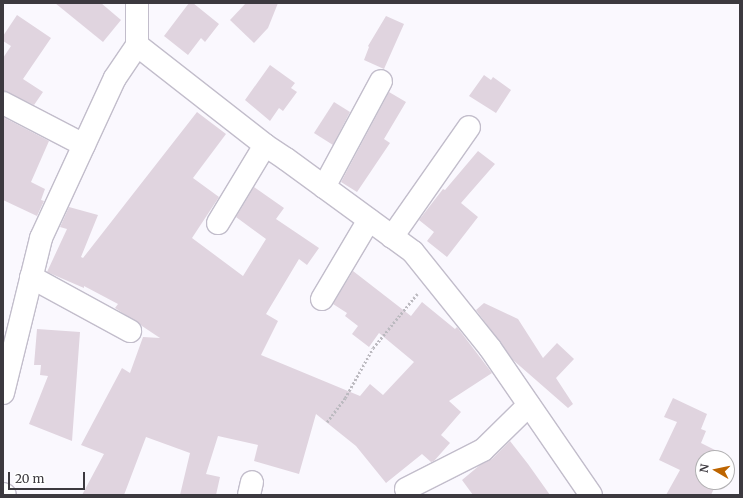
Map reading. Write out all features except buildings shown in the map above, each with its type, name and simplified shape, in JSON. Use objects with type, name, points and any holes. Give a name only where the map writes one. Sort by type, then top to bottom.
[{"type":"street","points":[[3,393],[41,238],[116,78],[137,45],[138,3]]},
{"type":"street","points":[[137,45],[265,145],[413,252],[490,348],[591,495]]},
{"type":"street","points":[[324,187],[381,80]]},
{"type":"street","points":[[3,103],[84,145]]},
{"type":"street","points":[[392,237],[469,128]]},
{"type":"street","points":[[218,224],[265,145]]},
{"type":"street","points":[[322,299],[369,220]]},
{"type":"street","points":[[31,277],[130,331]]},
{"type":"street","points":[[406,488],[483,450],[529,405]]},
{"type":"path","points":[[327,422],[345,398],[373,348],[432,275]]}]
